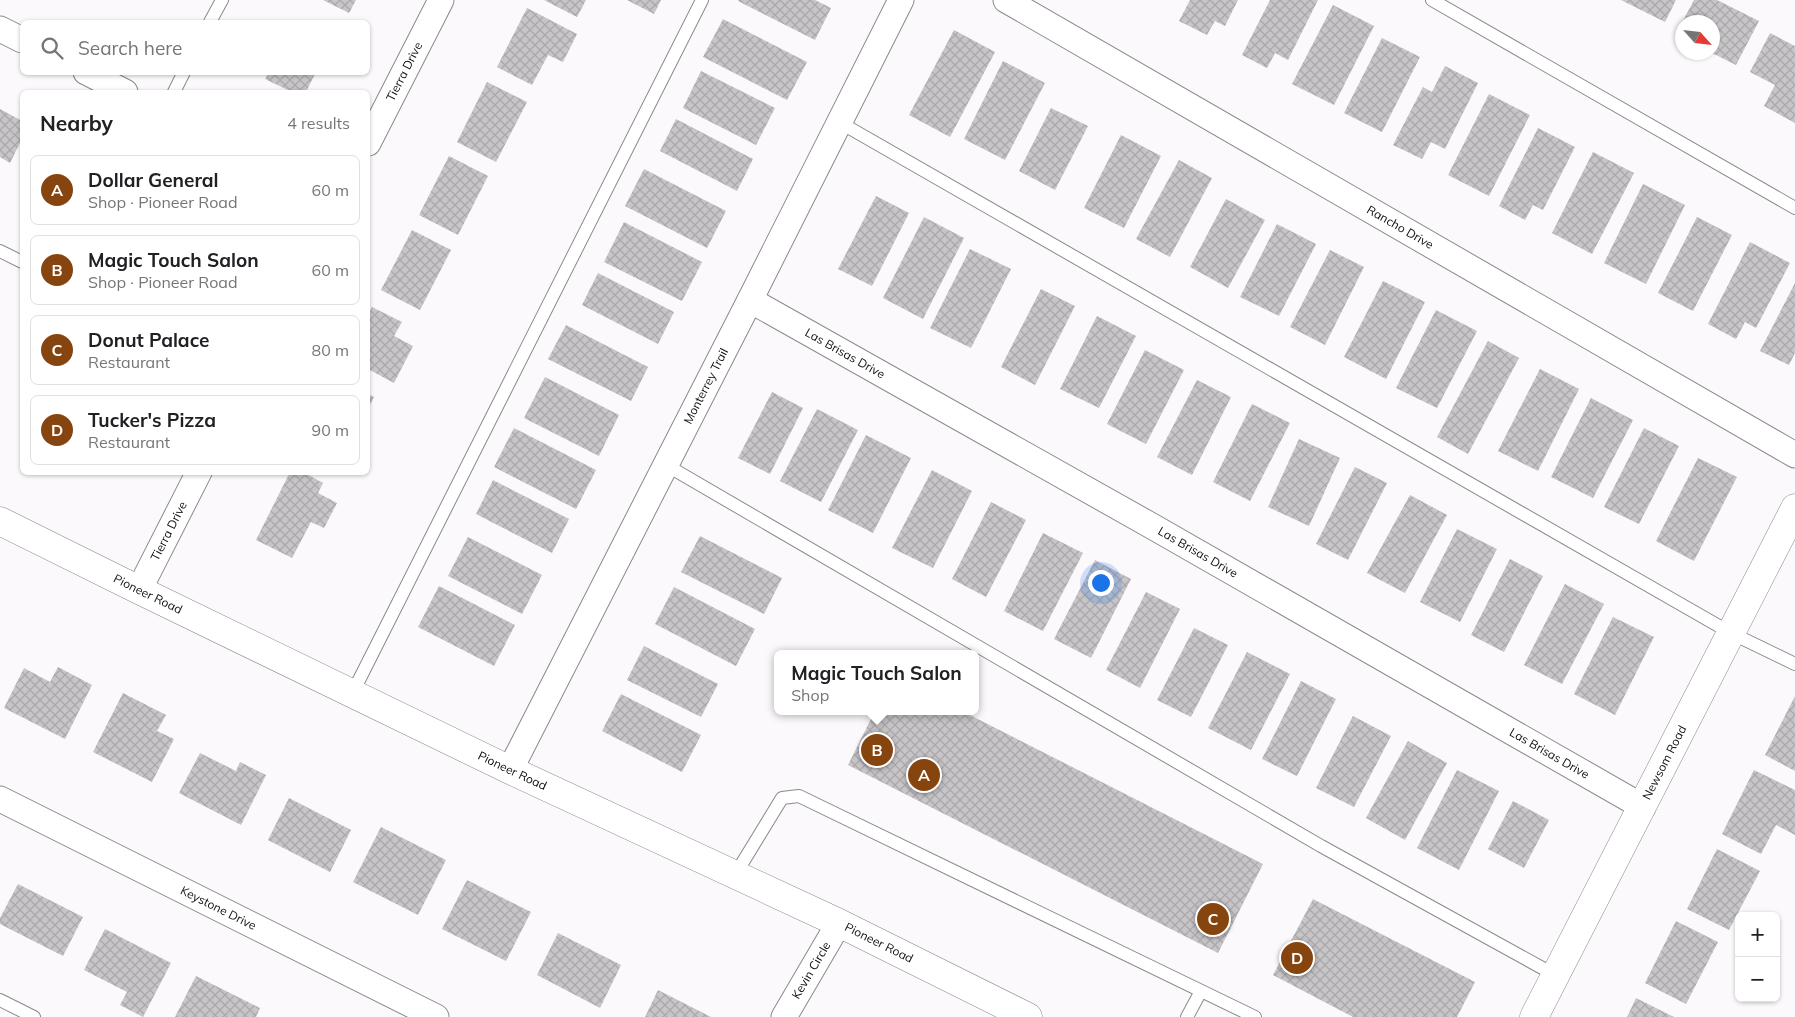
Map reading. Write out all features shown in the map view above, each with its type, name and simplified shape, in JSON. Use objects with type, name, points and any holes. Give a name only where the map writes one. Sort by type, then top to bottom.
[{"type":"main road","name":"Newsom Road","points":[[1534,1017],[1795,508]]},
{"type":"main road","name":"Pioneer Road","points":[[0,521],[352,694],[510,770],[736,874],[1028,1017]]},
{"type":"street","name":"Tierra Drive","points":[[370,139],[441,0]]},
{"type":"street","name":"Monterrey Trail","points":[[510,770],[750,300],[900,0]]},
{"type":"street","name":"Rancho Drive","points":[[1006,0],[1795,455]]},
{"type":"street","points":[[0,29],[20,39]]},
{"type":"street","points":[[92,75],[121,90]]},
{"type":"street","name":"Las Brisas Drive","points":[[750,300],[1159,530],[1643,807]]},
{"type":"street","name":"Tierra Drive","points":[[139,590],[197,475]]},
{"type":"street","name":"Keystone Drive","points":[[0,800],[436,1017]]},
{"type":"street","name":"Kevin Circle","points":[[784,1017],[838,923]]},
{"type":"lane","points":[[211,20],[222,0]]},
{"type":"lane","points":[[352,694],[702,0]]},
{"type":"lane","points":[[1432,0],[1795,208]]},
{"type":"lane","points":[[175,90],[182,75]]},
{"type":"lane","points":[[839,122],[1731,633],[1795,664]]},
{"type":"lane","points":[[0,251],[20,261]]},
{"type":"lane","points":[[666,465],[1321,846],[1555,976]]},
{"type":"lane","points":[[736,874],[782,798],[799,796],[1255,1017]]},
{"type":"lane","points":[[1187,1017],[1201,991]]},
{"type":"lane","points":[[0,1000],[34,1017]]},
{"type":"building","points":[[323,0],[356,0],[349,13]]},
{"type":"building","points":[[544,0],[586,0],[577,17]]},
{"type":"building","points":[[627,0],[661,0],[654,14]]},
{"type":"building","points":[[739,0],[815,0],[831,8],[815,40]]},
{"type":"building","points":[[1190,0],[1238,0],[1225,26],[1215,21],[1207,35],[1179,21]]},
{"type":"building","points":[[1270,0],[1318,0],[1288,60],[1275,53],[1267,68],[1242,55]]},
{"type":"building","points":[[1621,0],[1676,0],[1665,22]]},
{"type":"building","points":[[1694,0],[1717,0],[1759,21],[1736,65],[1720,57],[1720,15],[1686,15]]},
{"type":"building","points":[[1333,5],[1374,26],[1334,105],[1292,84]]},
{"type":"building","points":[[527,8],[577,34],[563,62],[548,55],[532,85],[497,67]]},
{"type":"building","points":[[723,19],[807,62],[787,100],[703,57]]},
{"type":"building","points":[[954,30],[995,52],[950,137],[909,115]]},
{"type":"building","points":[[1770,33],[1795,46],[1795,123],[1764,106],[1775,85],[1750,72]]},
{"type":"building","points":[[1382,38],[1420,57],[1382,132],[1344,113]]},
{"type":"building","points":[[1003,61],[1045,83],[1005,160],[964,139]]},
{"type":"building","points":[[1445,66],[1478,83],[1445,149],[1431,142],[1422,159],[1393,145],[1423,87],[1432,92]]},
{"type":"building","points":[[701,71],[775,108],[756,145],[683,108]]},
{"type":"building","points":[[267,75],[314,75],[307,90],[288,90],[265,79]]},
{"type":"building","points":[[487,82],[527,102],[496,162],[457,142]]},
{"type":"building","points":[[1489,94],[1530,115],[1489,196],[1448,175]]},
{"type":"building","points":[[1051,108],[1088,126],[1055,190],[1019,171]]},
{"type":"building","points":[[0,109],[20,120],[20,143],[10,163],[0,157]]},
{"type":"building","points":[[676,119],[753,159],[737,191],[660,151]]},
{"type":"building","points":[[1538,128],[1575,147],[1543,210],[1533,205],[1525,220],[1499,206]]},
{"type":"building","points":[[1121,135],[1161,156],[1124,228],[1084,208]]},
{"type":"building","points":[[1593,152],[1634,173],[1592,254],[1552,233]]},
{"type":"building","points":[[449,156],[488,176],[458,235],[419,215]]},
{"type":"building","points":[[1179,160],[1212,178],[1170,257],[1136,239]]},
{"type":"building","points":[[644,169],[726,211],[707,248],[625,206]]},
{"type":"building","points":[[1643,184],[1685,205],[1646,284],[1604,263]]},
{"type":"building","points":[[876,196],[909,213],[872,286],[838,269]]},
{"type":"building","points":[[1226,199],[1265,220],[1228,288],[1190,267]]},
{"type":"building","points":[[924,217],[964,238],[923,319],[883,298]]},
{"type":"building","points":[[1697,217],[1732,235],[1693,311],[1658,293]]},
{"type":"building","points":[[624,222],[702,262],[682,301],[604,262]]},
{"type":"building","points":[[1277,224],[1316,244],[1279,316],[1240,297]]},
{"type":"building","points":[[412,230],[451,250],[420,310],[381,290]]},
{"type":"building","points":[[1750,242],[1790,263],[1756,328],[1745,322],[1736,339],[1708,324]]},
{"type":"building","points":[[970,249],[1011,269],[971,348],[930,328]]},
{"type":"building","points":[[1330,250],[1364,267],[1325,345],[1290,327]]},
{"type":"building","points":[[598,273],[674,312],[658,344],[582,305]]},
{"type":"building","points":[[1383,281],[1425,302],[1386,379],[1344,357]]},
{"type":"building","points":[[1795,283],[1795,353],[1789,365],[1760,351]]},
{"type":"building","points":[[1041,289],[1075,306],[1035,385],[1001,367]]},
{"type":"building","points":[[372,307],[402,322],[394,336],[413,346],[394,383],[370,370],[370,311]]},
{"type":"building","points":[[1436,310],[1477,331],[1437,408],[1396,388]]},
{"type":"building","points":[[1097,316],[1136,336],[1099,408],[1060,389]]},
{"type":"building","points":[[566,325],[648,367],[631,401],[548,359]]},
{"type":"building","points":[[1488,341],[1519,358],[1468,454],[1437,437]]},
{"type":"building","points":[[1145,350],[1184,370],[1146,444],[1107,424]]},
{"type":"building","points":[[1540,369],[1579,389],[1538,471],[1498,451]]},
{"type":"building","points":[[545,377],[619,415],[599,456],[524,418]]},
{"type":"building","points":[[1197,380],[1231,397],[1192,475],[1157,457]]},
{"type":"building","points":[[772,392],[803,408],[770,474],[738,458]]},
{"type":"building","points":[[370,395],[374,397],[370,405]]},
{"type":"building","points":[[1591,398],[1633,420],[1593,498],[1551,477]]},
{"type":"building","points":[[1252,404],[1290,423],[1250,501],[1213,482]]},
{"type":"building","points":[[817,409],[858,430],[821,502],[780,481]]},
{"type":"building","points":[[514,428],[596,470],[576,509],[494,467]]},
{"type":"building","points":[[1644,428],[1679,446],[1639,524],[1604,507]]},
{"type":"building","points":[[866,435],[911,458],[873,533],[828,510]]},
{"type":"building","points":[[1299,439],[1340,458],[1309,526],[1268,507]]},
{"type":"building","points":[[1698,458],[1737,477],[1694,561],[1656,541]]},
{"type":"building","points":[[1355,467],[1387,483],[1348,560],[1316,544]]},
{"type":"building","points":[[932,470],[972,491],[933,568],[892,548]]},
{"type":"building","points":[[288,475],[308,475],[323,483],[318,493],[337,503],[324,528],[311,522],[292,558],[256,540]]},
{"type":"building","points":[[493,480],[569,519],[552,553],[476,514]]},
{"type":"building","points":[[1410,495],[1447,515],[1405,593],[1367,573]]},
{"type":"building","points":[[991,502],[1026,520],[986,597],[952,579]]},
{"type":"building","points":[[1457,529],[1497,549],[1460,622],[1420,602]]},
{"type":"building","points":[[1043,533],[1083,553],[1043,631],[1004,611]]},
{"type":"building","points":[[700,536],[782,578],[764,614],[681,572]]},
{"type":"building","points":[[468,537],[542,575],[522,614],[448,576]]},
{"type":"building","points":[[1510,559],[1543,576],[1504,652],[1471,635]]},
{"type":"building","points":[[1095,560],[1131,579],[1091,658],[1054,639]]},
{"type":"building","points":[[1565,584],[1604,604],[1562,684],[1524,665]]},
{"type":"building","points":[[439,586],[515,625],[494,666],[418,627]]},
{"type":"building","points":[[674,587],[755,629],[736,666],[655,624]]},
{"type":"building","points":[[1146,592],[1180,609],[1140,688],[1106,670]]},
{"type":"building","points":[[1613,617],[1654,637],[1615,715],[1574,694]]},
{"type":"building","points":[[1194,628],[1228,645],[1191,717],[1157,700]]},
{"type":"building","points":[[644,646],[718,684],[701,717],[627,680]]},
{"type":"building","points":[[1247,652],[1290,674],[1251,750],[1208,728]]},
{"type":"building","points":[[58,667],[92,685],[65,739],[4,708],[24,668],[50,682]]},
{"type":"building","points":[[1301,681],[1336,699],[1297,776],[1262,759]]},
{"type":"building","points":[[123,693],[166,715],[157,731],[174,739],[152,782],[93,752]]},
{"type":"building","points":[[621,694],[701,735],[682,772],[602,731]]},
{"type":"building","points":[[1795,696],[1795,771],[1765,755]]},
{"type":"building","points":[[873,715],[970,715],[1263,864],[1218,953],[848,765]]},
{"type":"building","points":[[1353,716],[1391,736],[1354,807],[1316,788]]},
{"type":"building","points":[[1408,741],[1447,763],[1405,840],[1366,818]]},
{"type":"building","points":[[200,753],[236,771],[240,762],[266,775],[241,825],[179,793]]},
{"type":"building","points":[[1457,770],[1499,791],[1459,870],[1417,848]]},
{"type":"building","points":[[1754,770],[1795,790],[1795,835],[1776,825],[1761,854],[1722,834]]},
{"type":"building","points":[[289,798],[351,830],[330,872],[268,840]]},
{"type":"building","points":[[1513,801],[1549,820],[1524,868],[1488,849]]},
{"type":"building","points":[[381,827],[446,860],[418,915],[353,882]]},
{"type":"building","points":[[1717,849],[1760,871],[1738,912],[1735,912],[1735,919],[1729,930],[1687,909]]},
{"type":"building","points":[[467,880],[531,912],[506,961],[442,929]]},
{"type":"building","points":[[18,884],[83,917],[63,956],[0,924],[0,918]]},
{"type":"building","points":[[1313,899],[1475,982],[1457,1017],[1353,1017],[1273,975]]},
{"type":"building","points":[[1676,921],[1718,942],[1686,1004],[1645,983]]},
{"type":"building","points":[[105,929],[171,963],[143,1017],[120,1005],[127,992],[84,970]]},
{"type":"building","points":[[558,933],[621,965],[600,1008],[537,975]]},
{"type":"building","points":[[196,976],[260,1008],[256,1017],[175,1017]]},
{"type":"building","points":[[658,990],[711,1017],[645,1017]]},
{"type":"building","points":[[1636,998],[1674,1017],[1627,1017]]},
{"type":"place","name":"Magic Touch Salon","points":[[877,750]]},
{"type":"place","name":"Dollar General","points":[[924,775]]},
{"type":"place","name":"Donut Palace","points":[[1213,919]]},
{"type":"place","name":"Tucker's Pizza","points":[[1297,958]]}]
